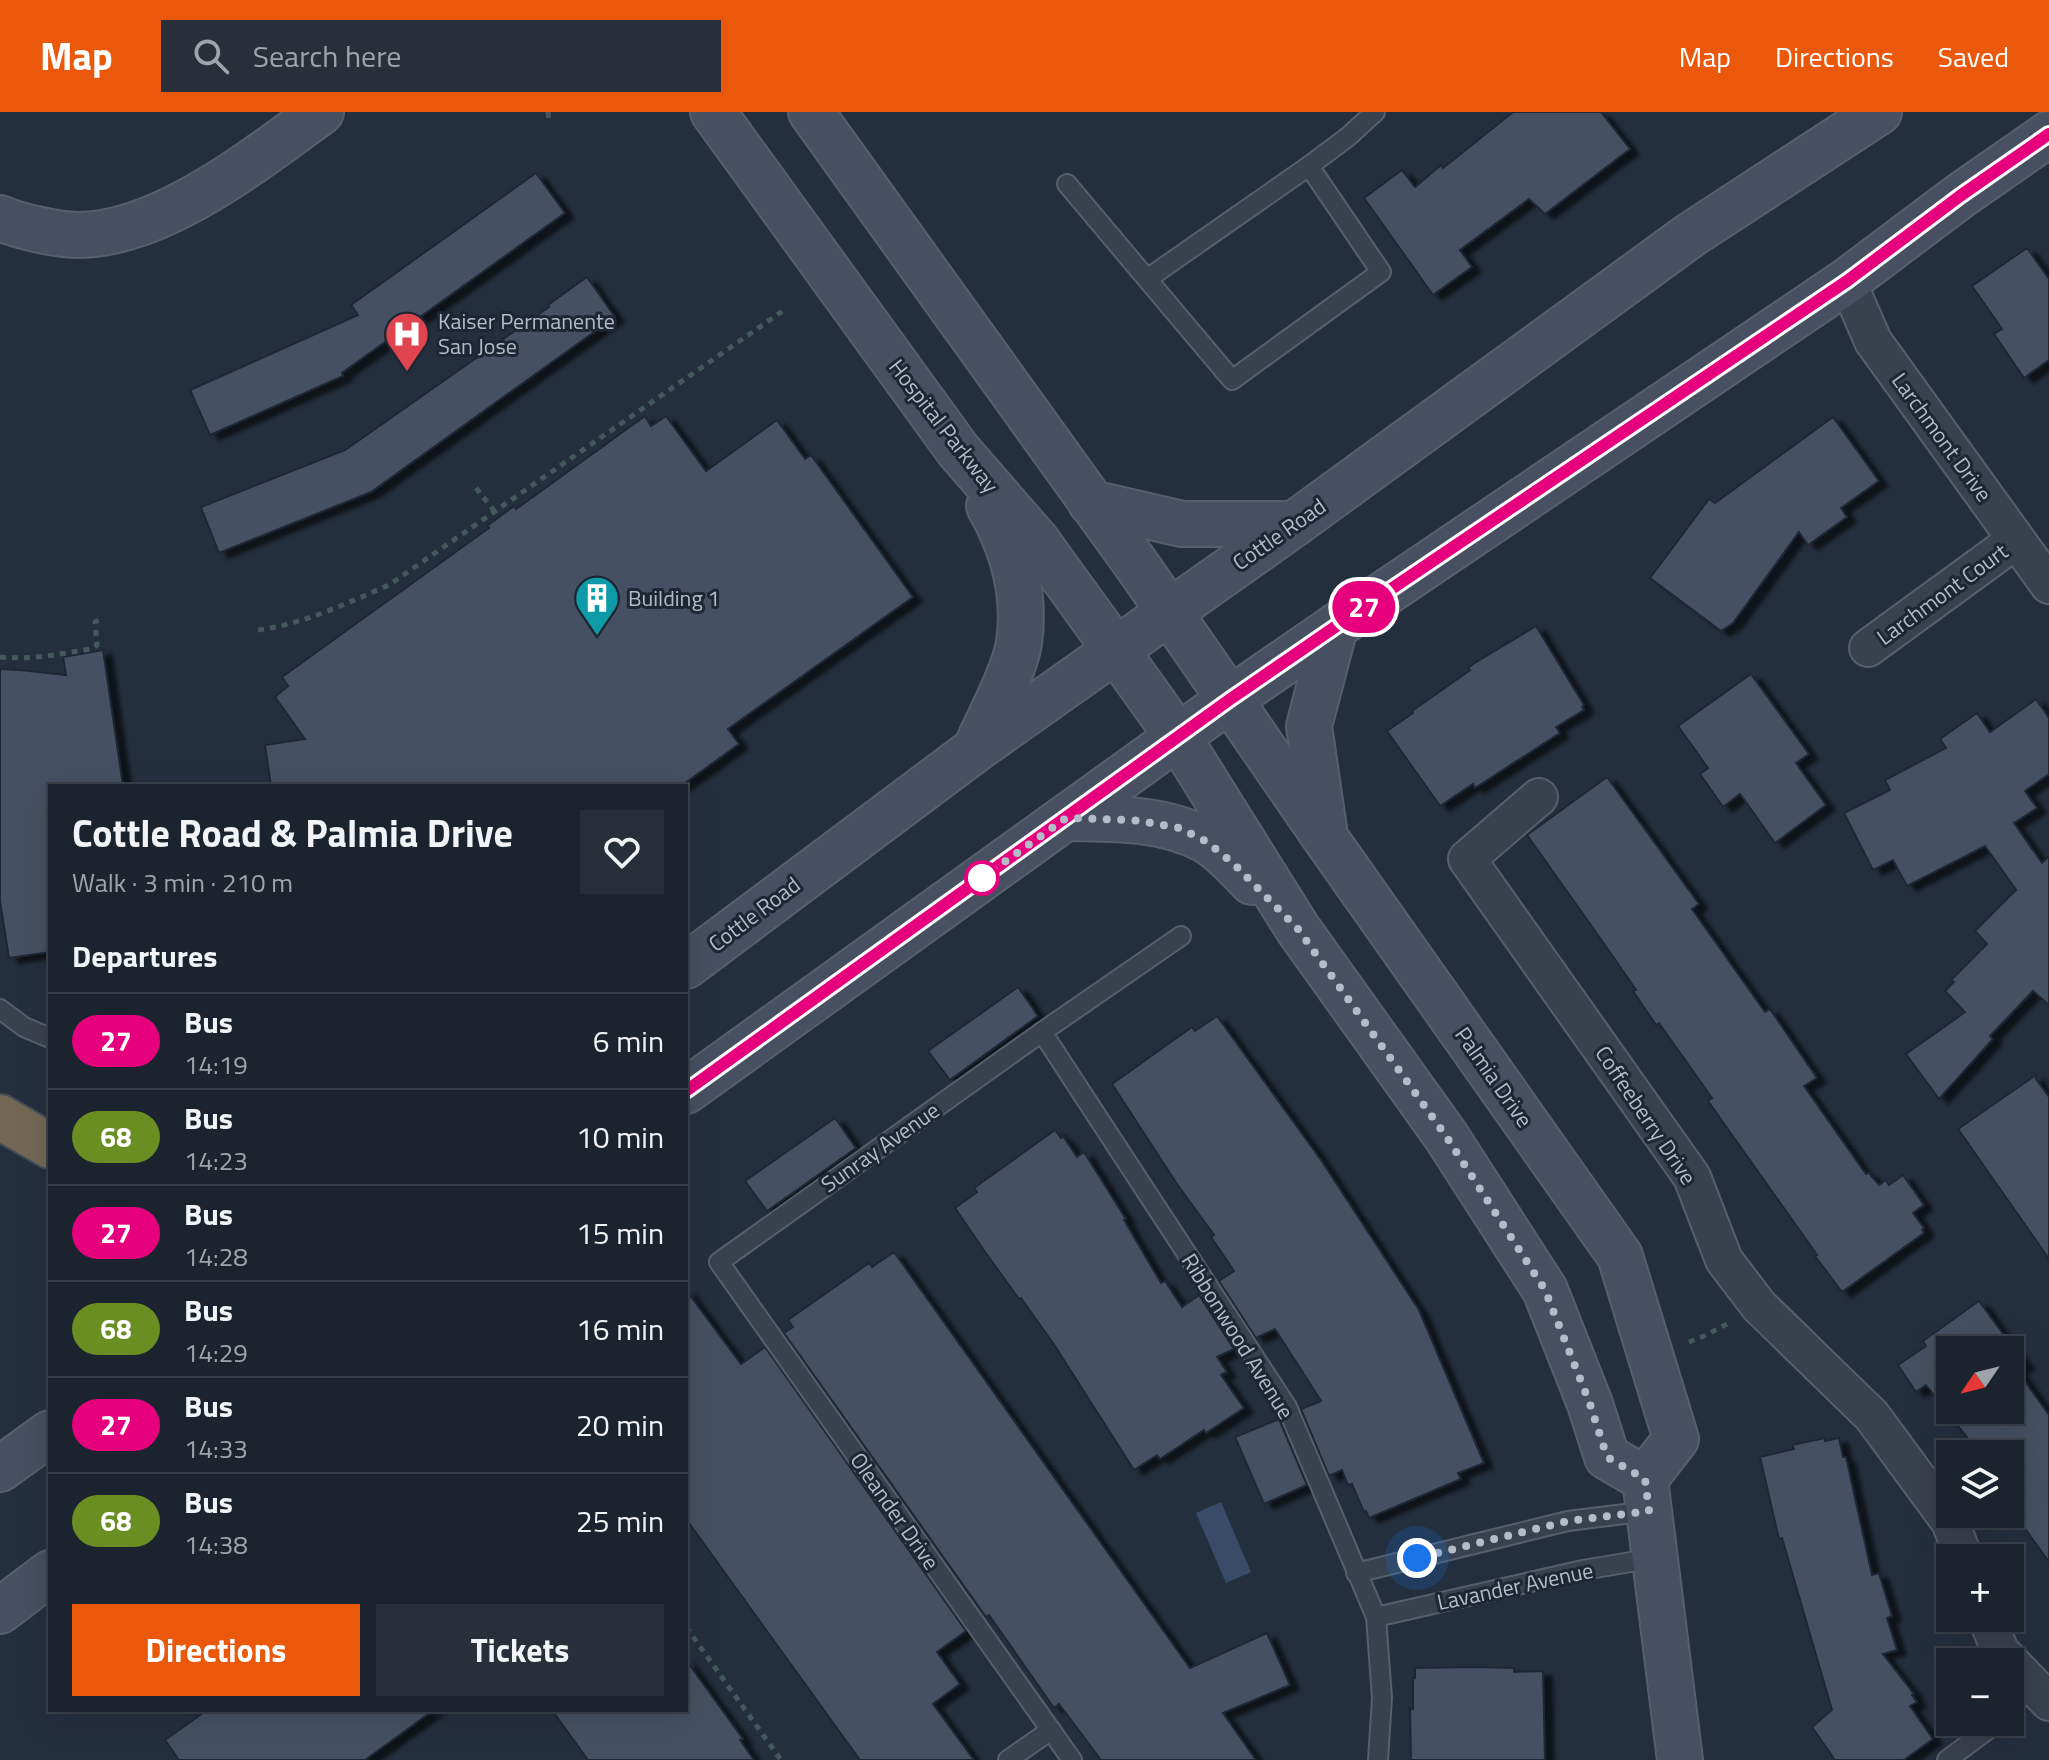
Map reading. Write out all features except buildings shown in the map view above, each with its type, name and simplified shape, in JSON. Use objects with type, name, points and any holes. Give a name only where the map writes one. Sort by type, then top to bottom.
[{"type":"highway","points":[[0,1117],[48,1145]]},
{"type":"main road","points":[[0,218],[17,225],[77,235],[119,230],[213,188],[321,112]]},
{"type":"main road","name":"Hospital Parkway","points":[[713,112],[958,450],[1037,541],[1178,737]]},
{"type":"main road","points":[[811,112],[1141,571],[1229,700]]},
{"type":"main road","name":"Cottle Road","points":[[688,965],[976,749],[1294,524],[1692,234],[1879,112]]},
{"type":"main road","points":[[688,1090],[1229,700],[1847,281],[2049,134]]},
{"type":"main road","points":[[958,450],[1002,529],[1015,564],[1022,603],[1019,643],[1007,679],[976,749]]},
{"type":"main road","points":[[1091,503],[1182,524],[1294,524]]},
{"type":"main road","points":[[1326,839],[1309,726],[1335,627]]},
{"type":"main road","name":"Palmia Drive","points":[[1229,700],[1620,1256],[1676,1439],[1647,1495]]},
{"type":"main road","points":[[1178,737],[1298,929],[1446,1136],[1545,1290],[1590,1404],[1607,1457],[1647,1495],[1680,1760]]},
{"type":"main road","points":[[1066,818],[1133,820],[1180,828],[1207,842],[1234,864],[1298,929]]},
{"type":"main road","points":[[0,1469],[48,1434]]},
{"type":"main road","points":[[0,1611],[48,1575]]},
{"type":"street","name":"Larchmont Drive","points":[[1847,281],[1873,341],[2049,585]]},
{"type":"street","name":"Larchmont Court","points":[[1868,648],[2016,540]]},
{"type":"street","name":"Coffeeberry Drive","points":[[1539,797],[1467,859],[1692,1177],[1724,1260],[1759,1306],[1872,1416],[1950,1522],[1959,1544]]},
{"type":"street","points":[[1993,1632],[2000,1651],[2029,1696]]},
{"type":"lane","points":[[1147,279],[1309,166],[1375,112]]},
{"type":"lane","points":[[1067,184],[1232,380],[1381,272],[1309,166]]},
{"type":"lane","name":"Sunray Avenue","points":[[719,1262],[1181,936]]},
{"type":"lane","points":[[0,1009],[24,1027],[48,1037]]},
{"type":"lane","name":"Ribbonwood Avenue","points":[[1042,1032],[1287,1407],[1376,1617],[1382,1698],[1378,1760]]},
{"type":"lane","name":"Oleander Drive","points":[[719,1262],[1072,1760]]},
{"type":"lane","points":[[1356,1573],[1568,1521],[1647,1495]]},
{"type":"lane","name":"Lavander Avenue","points":[[1376,1617],[1583,1570],[1655,1558]]},
{"type":"lane","points":[[1008,1760],[1051,1730]]},
{"type":"lane","points":[[1947,1760],[1981,1736]]},
{"type":"path","points":[[548,112],[549,121]]},
{"type":"path","points":[[258,630],[278,627],[338,607],[389,585],[787,308]]},
{"type":"path","points":[[476,488],[495,512]]},
{"type":"path","points":[[0,657],[43,658],[91,649],[97,645],[95,622],[99,620]]},
{"type":"path","points":[[1651,1356],[1704,1336],[1759,1306]]},
{"type":"path","points":[[688,1630],[781,1760]]},
{"type":"water","points":[[1221,1502],[1251,1572],[1226,1583],[1196,1513]]},
{"type":"bus line","name":"27","points":[[688,1090],[1229,700],[1847,281],[2049,134]]},
{"type":"place","name":"Kaiser Permanente San Jose","points":[[407,373]]},
{"type":"place","name":"Building 1","points":[[597,637]]},
{"type":"route","points":[[982,878],[1066,818],[1133,820],[1180,828],[1207,842],[1234,864],[1298,929],[1446,1136],[1545,1290],[1590,1404],[1607,1457],[1645,1479],[1649,1511],[1568,1521],[1417,1558]]}]
